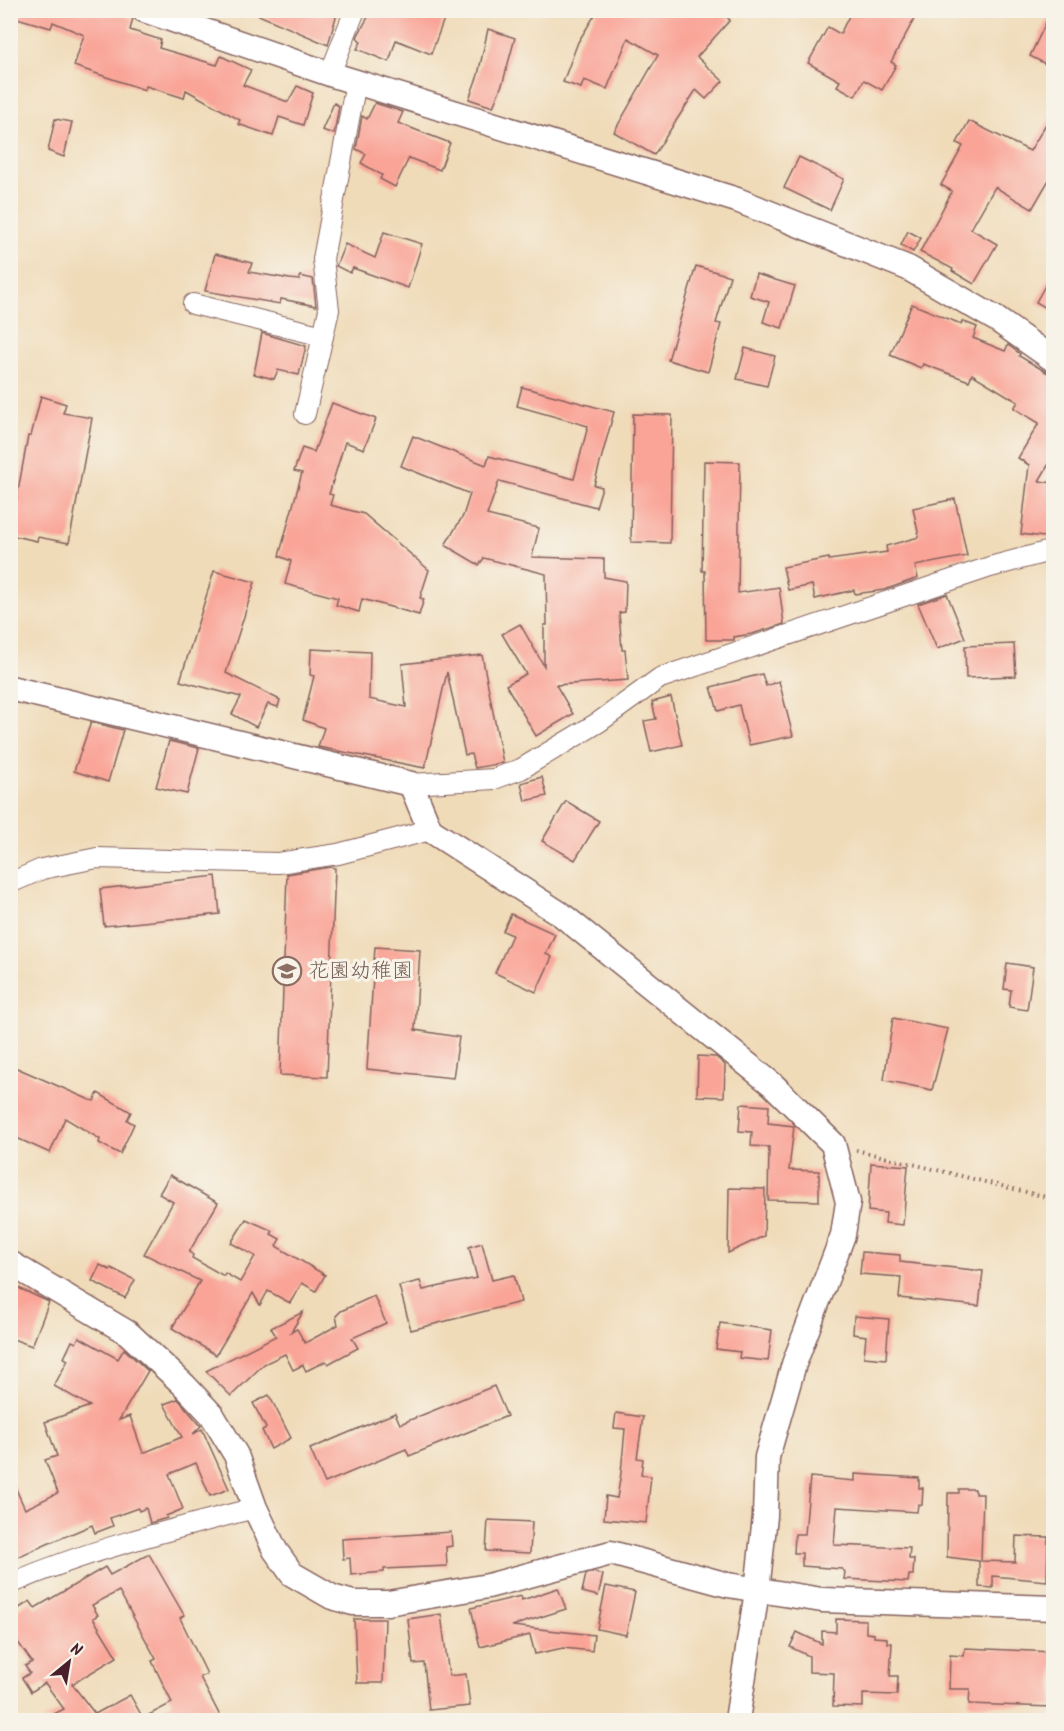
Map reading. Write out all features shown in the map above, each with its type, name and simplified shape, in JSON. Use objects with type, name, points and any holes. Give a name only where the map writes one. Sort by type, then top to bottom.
[{"type":"street","points":[[144,10],[330,74],[737,200],[908,268],[955,294],[1053,360]]},
{"type":"street","points":[[330,74],[355,10]]},
{"type":"street","points":[[305,414],[329,310],[323,258],[356,82]]},
{"type":"street","points":[[193,304],[323,336]]},
{"type":"street","points":[[10,688],[411,784],[494,779],[521,769],[570,740],[660,678],[990,567],[1053,550]]},
{"type":"street","points":[[411,784],[430,830],[562,915],[773,1085],[833,1144],[848,1202],[843,1235],[794,1364],[767,1457],[757,1591],[737,1720]]},
{"type":"street","points":[[10,883],[42,869],[97,858],[279,862],[338,854],[430,830]]},
{"type":"street","points":[[10,1263],[128,1333],[184,1384],[212,1415],[236,1455],[255,1508],[275,1550],[292,1574],[332,1597],[353,1603],[388,1603],[488,1586],[611,1553],[757,1591],[844,1601],[1053,1608]]},
{"type":"street","points":[[10,1584],[38,1572],[162,1532],[255,1508]]},
{"type":"path","points":[[833,1144],[1053,1199]]},
{"type":"building","points":[[10,10],[109,10],[133,18],[130,30],[161,40],[159,48],[217,65],[221,56],[251,70],[243,85],[288,102],[297,86],[313,93],[303,125],[279,117],[273,136],[238,124],[240,120],[186,90],[184,98],[146,86],[145,90],[74,66],[84,35],[53,22],[51,28],[10,16]]},
{"type":"building","points":[[247,10],[338,10],[328,45]]},
{"type":"building","points":[[372,10],[423,10],[444,19],[431,54],[396,40],[389,62],[357,49],[361,42],[357,37]]},
{"type":"building","points":[[598,10],[719,10],[730,20],[697,57],[723,81],[706,99],[696,90],[654,155],[614,132],[658,55],[628,38],[607,89],[584,80],[581,88],[563,82],[578,42]]},
{"type":"building","points":[[852,10],[919,10],[891,62],[896,65],[882,90],[864,80],[855,96],[837,86],[840,81],[808,63],[828,27],[840,34]]},
{"type":"building","points":[[1053,10],[1053,68],[1030,56]]},
{"type":"building","points":[[488,29],[515,38],[503,82],[493,107],[469,99],[478,75]]},
{"type":"building","points":[[334,103],[339,106],[334,134],[322,130]]},
{"type":"building","points":[[375,103],[403,112],[398,123],[450,143],[440,170],[409,158],[395,187],[380,179],[382,175],[361,163],[366,154],[356,149],[362,116],[367,119]]},
{"type":"building","points":[[1053,112],[1053,173],[1032,209],[995,187],[971,229],[997,244],[974,284],[952,271],[953,269],[920,252],[952,191],[941,185],[963,146],[957,143],[969,121],[1030,151]]},
{"type":"building","points":[[55,119],[72,122],[64,157],[48,151]]},
{"type":"building","points":[[799,157],[844,179],[830,210],[784,188]]},
{"type":"building","points":[[908,231],[921,238],[913,252],[901,245]]},
{"type":"building","points":[[384,232],[422,244],[408,288],[353,268],[350,273],[336,266],[345,244],[375,258]]},
{"type":"building","points":[[215,254],[252,263],[249,272],[299,280],[300,276],[313,279],[316,306],[281,299],[280,304],[205,291]]},
{"type":"building","points":[[696,266],[730,276],[716,323],[721,324],[708,372],[668,360]]},
{"type":"building","points":[[1053,271],[1053,312],[1036,302]]},
{"type":"building","points":[[756,274],[795,286],[782,328],[763,322],[769,302],[750,296]]},
{"type":"building","points":[[912,304],[961,324],[962,321],[977,327],[973,338],[1005,351],[1008,345],[1020,354],[1019,356],[1053,376],[1053,457],[1039,481],[1053,483],[1051,538],[1021,534],[1029,465],[1018,458],[1039,423],[1014,408],[1018,402],[972,374],[969,381],[923,364],[921,368],[890,355]]},
{"type":"building","points":[[262,333],[306,346],[299,375],[278,370],[274,379],[254,374]]},
{"type":"building","points":[[745,348],[775,356],[767,386],[737,379]]},
{"type":"building","points":[[522,387],[614,412],[594,485],[602,487],[596,507],[499,481],[487,515],[539,528],[532,557],[604,559],[604,577],[626,581],[625,612],[619,613],[622,650],[625,650],[628,680],[556,685],[573,714],[536,736],[506,685],[526,674],[502,634],[520,624],[544,666],[544,625],[547,625],[546,574],[484,558],[479,565],[445,545],[463,516],[470,494],[401,466],[413,436],[486,465],[489,456],[574,479],[588,426],[517,406]]},
{"type":"building","points":[[41,396],[66,404],[63,413],[92,418],[69,543],[38,537],[37,541],[10,535],[28,436],[31,436]]},
{"type":"building","points":[[332,403],[376,419],[364,449],[345,442],[329,494],[333,495],[330,505],[364,514],[429,570],[420,598],[424,599],[419,615],[362,599],[359,612],[336,605],[338,598],[285,584],[291,561],[279,556],[302,473],[294,471],[302,448],[314,452]]},
{"type":"building","points":[[633,414],[672,415],[670,543],[631,542]]},
{"type":"building","points":[[704,461],[740,462],[738,593],[779,587],[784,624],[734,637],[734,640],[706,640],[705,571],[702,571]]},
{"type":"building","points":[[955,499],[967,556],[915,566],[918,578],[884,590],[855,594],[854,590],[815,599],[812,585],[788,590],[783,567],[829,558],[829,560],[887,552],[886,546],[919,537],[913,508]]},
{"type":"building","points":[[214,571],[255,582],[226,673],[280,700],[278,707],[268,704],[256,727],[232,714],[241,697],[180,681]]},
{"type":"building","points":[[947,594],[965,638],[937,649],[918,604]]},
{"type":"building","points":[[1014,644],[1016,676],[966,678],[965,646]]},
{"type":"building","points":[[311,649],[370,652],[369,699],[406,707],[402,664],[482,655],[503,763],[475,768],[471,754],[465,755],[447,672],[425,768],[318,747],[324,728],[303,720],[314,676],[310,675]]},
{"type":"building","points":[[762,674],[766,686],[779,681],[793,736],[749,745],[739,705],[718,711],[711,687]]},
{"type":"building","points":[[671,697],[682,745],[651,752],[644,721],[656,719],[652,702]]},
{"type":"building","points":[[91,722],[123,730],[108,782],[74,771]]},
{"type":"building","points":[[169,741],[199,748],[187,794],[156,787]]},
{"type":"building","points":[[542,777],[547,796],[525,801],[521,783]]},
{"type":"building","points":[[566,801],[599,821],[575,860],[542,841]]},
{"type":"building","points":[[335,868],[327,1077],[280,1075],[287,874]]},
{"type":"building","points":[[216,876],[220,914],[104,926],[100,889]]},
{"type":"building","points":[[511,914],[555,934],[546,954],[552,957],[536,992],[495,973],[512,935],[503,931]]},
{"type":"building","points":[[375,947],[420,950],[415,1030],[459,1037],[453,1078],[367,1069]]},
{"type":"building","points":[[1007,963],[1033,967],[1027,1010],[1009,1007],[1011,990],[1004,989]]},
{"type":"building","points":[[893,1018],[948,1029],[932,1090],[884,1080]]},
{"type":"building","points":[[698,1056],[716,1057],[725,1065],[724,1097],[697,1096]]},
{"type":"building","points":[[10,1065],[90,1100],[94,1101],[98,1093],[131,1112],[127,1120],[134,1124],[120,1154],[99,1143],[100,1139],[65,1118],[50,1153],[10,1135]]},
{"type":"building","points":[[741,1104],[769,1106],[768,1123],[794,1126],[789,1170],[819,1171],[819,1201],[768,1200],[769,1147],[751,1146],[752,1132],[739,1131]]},
{"type":"building","points":[[871,1163],[908,1166],[903,1225],[885,1223],[886,1213],[868,1211]]},
{"type":"building","points":[[170,1175],[218,1203],[189,1252],[193,1255],[192,1258],[240,1282],[255,1256],[231,1243],[246,1219],[273,1231],[271,1234],[280,1239],[276,1246],[325,1275],[316,1291],[302,1283],[290,1303],[268,1291],[260,1305],[253,1293],[216,1355],[172,1328],[200,1281],[144,1254],[173,1202],[159,1194]]},
{"type":"building","points":[[729,1188],[765,1189],[764,1236],[728,1253]]},
{"type":"building","points":[[482,1243],[492,1280],[514,1275],[521,1302],[411,1330],[399,1286],[420,1281],[423,1290],[477,1278],[469,1247]]},
{"type":"building","points":[[862,1252],[900,1255],[900,1262],[983,1271],[979,1306],[899,1298],[901,1277],[860,1274]]},
{"type":"building","points":[[100,1265],[135,1280],[125,1298],[92,1281]]},
{"type":"building","points":[[10,1284],[49,1302],[32,1346],[10,1338]]},
{"type":"building","points":[[374,1296],[386,1323],[352,1338],[358,1348],[328,1364],[326,1361],[306,1371],[303,1365],[293,1370],[285,1354],[264,1364],[231,1396],[206,1371],[276,1336],[271,1328],[303,1312],[291,1332],[297,1329],[305,1343],[338,1325],[336,1316],[341,1311]]},
{"type":"building","points":[[854,1316],[889,1319],[886,1359],[864,1357],[866,1336],[853,1334]]},
{"type":"building","points":[[720,1323],[772,1330],[768,1361],[739,1358],[740,1352],[716,1349]]},
{"type":"building","points":[[79,1337],[118,1359],[124,1349],[148,1371],[119,1420],[130,1416],[143,1453],[182,1437],[164,1404],[178,1399],[201,1426],[193,1434],[202,1429],[229,1489],[210,1496],[196,1463],[169,1474],[183,1509],[166,1516],[167,1518],[150,1523],[146,1508],[139,1511],[138,1508],[110,1518],[113,1526],[95,1533],[92,1525],[17,1557],[10,1542],[10,1476],[25,1509],[58,1493],[45,1460],[57,1456],[45,1422],[90,1406],[54,1386],[68,1360],[64,1358],[72,1341],[76,1343]]},
{"type":"building","points":[[494,1386],[507,1416],[409,1456],[406,1449],[325,1483],[310,1449],[395,1413],[400,1424]]},
{"type":"building","points":[[269,1395],[291,1438],[271,1449],[262,1430],[266,1428],[253,1403]]},
{"type":"building","points":[[616,1413],[643,1417],[637,1458],[643,1459],[641,1475],[651,1476],[646,1523],[604,1519],[606,1496],[617,1498],[621,1473],[625,1429],[614,1428]]},
{"type":"building","points":[[855,1474],[919,1478],[919,1488],[923,1488],[922,1505],[918,1504],[917,1512],[837,1507],[834,1545],[910,1548],[909,1559],[914,1559],[913,1575],[909,1575],[908,1582],[844,1579],[845,1572],[842,1569],[802,1566],[802,1553],[794,1553],[795,1534],[805,1534],[810,1477],[855,1481]]},
{"type":"building","points":[[959,1489],[975,1489],[975,1494],[983,1494],[981,1561],[1015,1562],[1016,1536],[1048,1537],[1047,1581],[993,1576],[993,1588],[979,1587],[979,1561],[947,1557],[948,1493],[959,1493]]},
{"type":"building","points":[[488,1520],[532,1522],[530,1553],[486,1551]]},
{"type":"building","points":[[451,1532],[452,1546],[446,1547],[447,1566],[384,1569],[384,1572],[351,1575],[350,1558],[343,1559],[342,1539]]},
{"type":"building","points":[[149,1554],[184,1615],[180,1618],[207,1674],[200,1677],[220,1716],[211,1720],[42,1720],[64,1709],[45,1683],[31,1692],[22,1678],[30,1673],[25,1666],[32,1662],[10,1631],[10,1614],[30,1601],[35,1608],[105,1567],[110,1575]],"holes":[[[119,1591],[156,1659],[152,1661],[172,1703],[143,1718],[130,1695],[95,1714],[72,1684],[117,1657],[93,1618],[98,1615],[92,1605]]]},
{"type":"building","points":[[594,1572],[603,1575],[598,1596],[582,1592],[586,1574]]},
{"type":"building","points":[[606,1586],[635,1592],[626,1635],[597,1629]]},
{"type":"building","points":[[558,1588],[566,1609],[512,1626],[594,1635],[592,1651],[563,1648],[535,1654],[530,1635],[480,1647],[471,1608],[521,1596],[522,1600]]},
{"type":"building","points":[[441,1614],[449,1676],[466,1674],[470,1706],[429,1710],[424,1663],[413,1664],[408,1619]]},
{"type":"building","points":[[354,1619],[385,1619],[383,1683],[357,1683]]},
{"type":"building","points":[[836,1619],[866,1620],[866,1633],[874,1634],[874,1637],[887,1638],[887,1643],[892,1643],[890,1676],[898,1676],[897,1695],[863,1694],[863,1707],[833,1706],[834,1673],[809,1672],[809,1656],[790,1647],[797,1632],[822,1644],[822,1631],[836,1632]]},
{"type":"building","points":[[965,1648],[1053,1652],[1053,1707],[969,1704],[970,1689],[949,1689],[950,1655],[964,1656]]},
{"type":"place","name":"花園幼稚園","points":[[287,971]]}]
